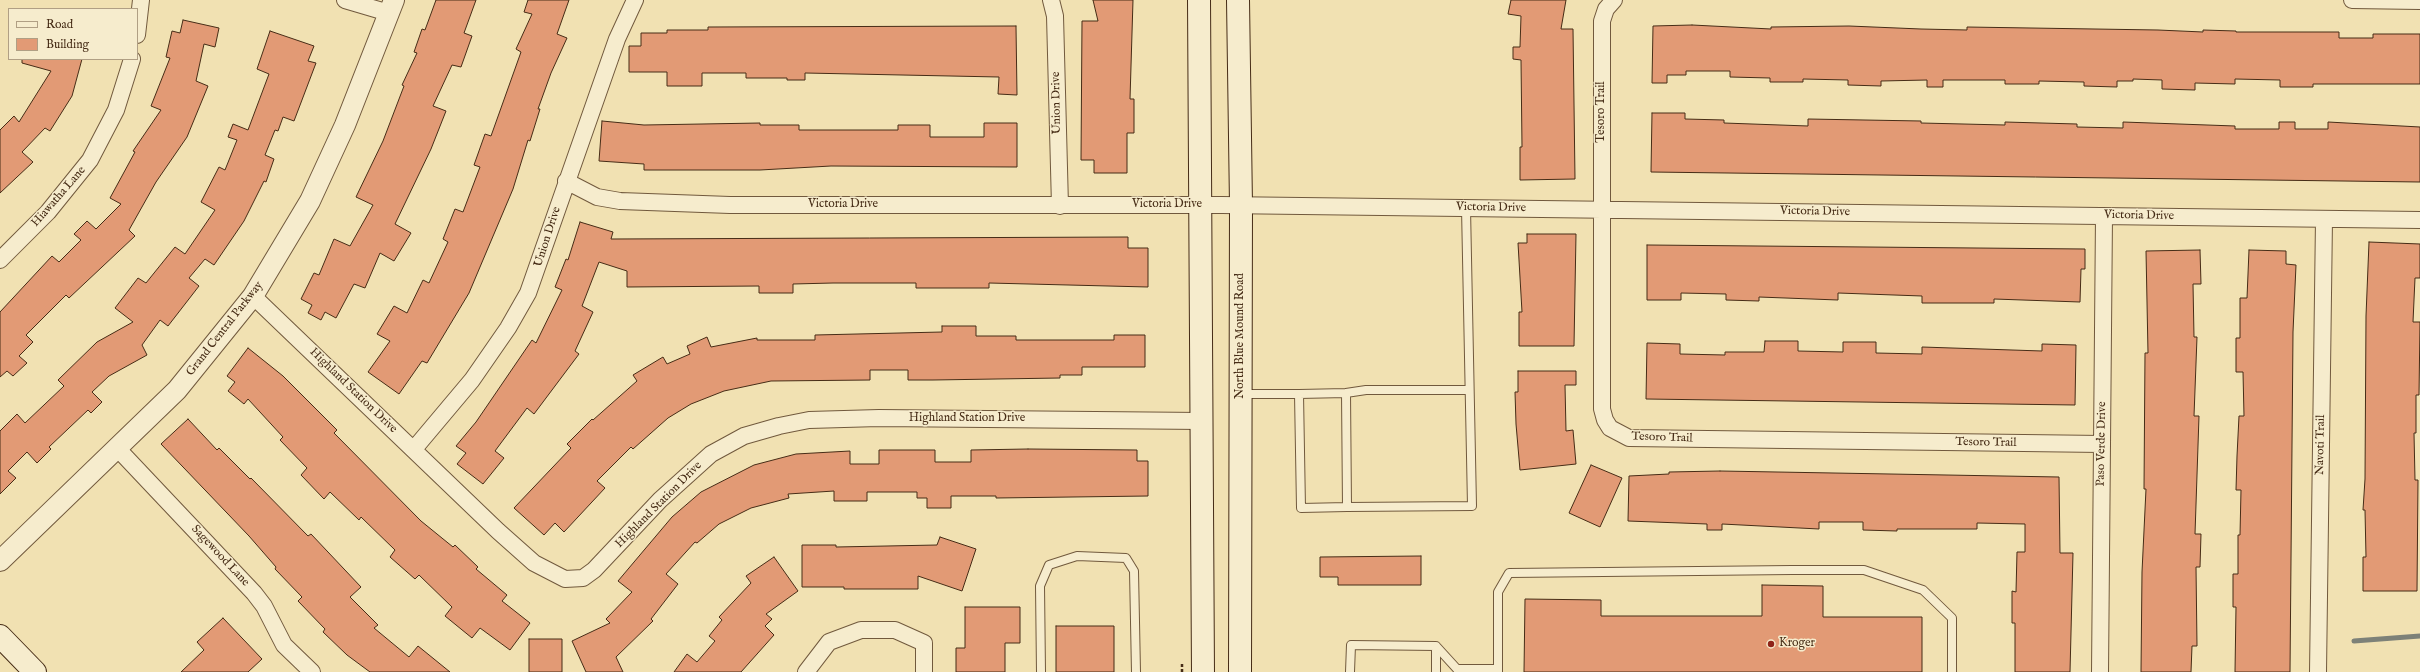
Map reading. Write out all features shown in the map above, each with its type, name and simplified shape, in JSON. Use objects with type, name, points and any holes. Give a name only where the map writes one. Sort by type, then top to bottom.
[{"type":"main road","points":[[1199,0],[1203,672]]},
{"type":"main road","name":"North Blue Mound Road","points":[[1238,0],[1241,205],[1240,672]]},
{"type":"main road","points":[[0,636],[35,672]]},
{"type":"street","points":[[138,26],[141,0]]},
{"type":"street","points":[[344,0],[391,7]]},
{"type":"street","name":"Union Drive","points":[[414,449],[472,380],[528,293],[545,250],[566,181],[617,39],[635,0]]},
{"type":"street","name":"Union Drive","points":[[1051,0],[1055,16],[1060,206]]},
{"type":"street","name":"Tesoro Trail","points":[[1614,0],[1606,9],[1602,21],[1602,409],[1605,420],[1618,434],[1629,438],[2102,444]]},
{"type":"street","points":[[2352,0],[2420,1]]},
{"type":"street","name":"Grand Central Parkway","points":[[0,561],[177,390],[253,296],[310,201],[345,125],[391,7]]},
{"type":"street","name":"Hiawatha Lane","points":[[0,260],[48,212],[90,160],[116,110],[132,60]]},
{"type":"street","name":"Victoria Drive","points":[[566,181],[597,197],[620,201],[738,205],[1241,205],[2420,220]]},
{"type":"street","name":"Paso Verde Drive","points":[[2100,672],[2104,216]]},
{"type":"street","name":"Navoti Trail","points":[[2318,672],[2324,218]]},
{"type":"street","name":"Highland Station Drive","points":[[253,296],[498,531],[534,563],[565,579],[575,580],[583,578],[594,570],[660,500],[711,454],[744,436],[779,426],[809,420],[879,418],[1202,421]]},
{"type":"street","name":"Sagewood Lane","points":[[117,448],[254,593],[264,606],[284,645],[306,670]]},
{"type":"street","points":[[806,672],[829,642],[861,630],[895,630],[924,643],[924,672]]},
{"type":"lane","points":[[1299,394],[1301,508],[1472,506],[1466,208]]},
{"type":"lane","points":[[1241,394],[1346,393],[1366,390],[1469,390]]},
{"type":"lane","points":[[1346,393],[1347,507]]},
{"type":"lane","points":[[1041,672],[1040,586],[1049,565],[1077,556],[1126,558],[1134,571],[1136,672]]},
{"type":"lane","points":[[1350,672],[1351,645],[1436,646],[1457,669],[1498,670],[1498,592],[1509,573],[1864,570],[1923,590],[1952,618],[1952,672]]},
{"type":"lane","points":[[1436,646],[1436,672]]},
{"type":"building","points":[[436,0],[476,0],[464,33],[472,36],[461,67],[452,65],[433,106],[446,111],[431,149],[395,224],[411,233],[394,261],[380,253],[365,288],[354,284],[336,318],[325,312],[321,320],[308,313],[312,305],[301,299],[314,273],[319,275],[334,239],[350,246],[373,205],[356,197],[383,141],[404,86],[402,85],[417,53],[414,52],[422,29],[425,30]]},
{"type":"building","points":[[528,0],[569,0],[557,34],[567,38],[551,73],[538,109],[540,109],[530,141],[528,140],[513,189],[469,293],[427,363],[422,361],[399,394],[368,372],[390,341],[377,334],[394,306],[407,313],[423,280],[429,283],[448,242],[443,239],[455,209],[463,212],[480,167],[474,165],[485,134],[491,136],[521,52],[516,49],[532,14],[524,12]]},
{"type":"building","points":[[1093,0],[1133,0],[1130,99],[1134,99],[1134,133],[1127,133],[1127,173],[1094,173],[1094,160],[1081,160],[1082,21],[1098,21]]},
{"type":"building","points":[[1511,0],[1566,0],[1561,29],[1573,29],[1575,179],[1520,180],[1520,147],[1522,147],[1521,60],[1513,59],[1513,47],[1520,47],[1521,16],[1508,14]]},
{"type":"building","points":[[183,20],[219,28],[215,47],[204,44],[196,81],[208,86],[187,137],[156,182],[129,230],[135,236],[69,298],[66,295],[26,335],[33,342],[19,356],[27,363],[13,376],[7,371],[0,377],[0,312],[52,256],[59,262],[81,240],[74,234],[87,221],[96,229],[121,204],[110,198],[135,152],[133,151],[161,110],[151,106],[170,58],[166,57],[172,31],[180,33]]},
{"type":"building","points":[[1692,25],[1771,29],[1771,27],[1849,26],[1967,30],[1967,27],[2203,32],[2203,30],[2236,32],[2339,32],[2339,38],[2373,38],[2373,34],[2420,34],[2420,84],[2313,84],[2313,87],[2280,87],[2280,80],[2235,79],[2235,84],[2195,83],[2195,90],[2162,89],[2162,80],[2133,79],[2133,81],[2117,81],[2117,87],[2084,86],[2084,82],[2039,81],[2039,84],[2005,84],[2005,80],[1943,80],[1943,87],[1927,87],[1927,80],[1881,81],[1881,86],[1848,85],[1848,80],[1803,79],[1803,82],[1770,82],[1770,78],[1730,77],[1730,71],[1686,71],[1686,75],[1667,75],[1667,83],[1652,83],[1653,26]]},
{"type":"building","points":[[1016,26],[1017,95],[998,94],[999,77],[805,73],[805,80],[787,80],[787,78],[746,78],[746,73],[702,73],[702,86],[667,86],[667,72],[629,72],[629,46],[641,46],[641,33],[667,33],[667,30],[708,30],[708,27]]},
{"type":"building","points":[[270,31],[314,46],[308,61],[316,63],[294,121],[283,117],[278,131],[275,130],[265,155],[274,159],[266,182],[264,181],[244,221],[214,265],[205,259],[189,278],[199,286],[168,326],[160,320],[142,345],[147,355],[109,376],[92,392],[102,402],[91,413],[88,410],[49,447],[51,449],[37,463],[27,452],[8,471],[16,478],[0,494],[0,431],[17,414],[25,423],[64,386],[58,380],[97,342],[133,322],[115,308],[138,278],[146,283],[175,247],[185,254],[215,210],[201,202],[219,167],[225,170],[237,140],[228,137],[233,124],[248,130],[269,74],[257,69]]},
{"type":"building","points":[[22,60],[82,60],[72,96],[50,131],[45,128],[22,152],[33,162],[0,193],[0,130],[14,116],[19,122],[51,71],[22,63]]},
{"type":"building","points":[[1652,113],[1685,113],[1685,119],[1724,120],[1724,123],[1808,126],[1808,119],[1921,121],[1921,123],[2005,125],[2005,122],[2077,124],[2077,127],[2123,128],[2123,122],[2235,126],[2235,129],[2279,129],[2279,122],[2295,122],[2295,129],[2328,129],[2328,122],[2420,127],[2420,182],[1651,172]]},
{"type":"building","points":[[602,121],[644,125],[760,123],[760,125],[799,125],[799,130],[898,130],[898,125],[930,125],[930,137],[984,137],[984,123],[1017,123],[1017,167],[831,166],[760,170],[644,170],[644,164],[599,161]]},
{"type":"building","points":[[580,222],[613,232],[611,239],[1128,237],[1128,248],[1148,248],[1148,287],[989,283],[989,288],[916,288],[916,283],[833,283],[793,284],[793,293],[759,293],[759,286],[627,287],[627,271],[599,262],[582,306],[593,312],[575,351],[579,354],[534,414],[527,408],[495,451],[504,458],[483,484],[457,464],[466,453],[456,446],[476,422],[532,340],[536,343],[562,290],[555,287],[566,259],[568,260]]},
{"type":"building","points":[[1527,234],[1576,234],[1574,346],[1519,346],[1519,312],[1522,312],[1518,243],[1527,243]]},
{"type":"building","points":[[2369,242],[2420,244],[2420,278],[2415,278],[2413,322],[2420,322],[2419,395],[2416,395],[2416,433],[2414,433],[2415,480],[2418,480],[2417,591],[2363,591],[2363,557],[2366,557],[2365,510],[2363,510],[2365,479],[2366,316]]},
{"type":"building","points":[[1647,245],[2085,249],[2085,269],[2081,269],[2080,302],[1994,299],[1994,303],[1922,303],[1922,296],[1838,293],[1838,300],[1759,297],[1759,301],[1726,300],[1726,294],[1681,293],[1681,300],[1647,300]]},
{"type":"building","points":[[2200,250],[2201,284],[2193,284],[2194,337],[2197,337],[2194,416],[2199,416],[2195,534],[2201,534],[2200,567],[2196,567],[2197,646],[2192,646],[2191,672],[2141,672],[2142,572],[2146,489],[2144,489],[2145,353],[2148,353],[2146,251]]},
{"type":"building","points":[[2249,250],[2286,251],[2286,264],[2296,265],[2293,332],[2290,672],[2235,672],[2236,607],[2233,607],[2233,574],[2238,574],[2238,535],[2240,535],[2241,490],[2236,490],[2237,456],[2239,416],[2244,416],[2243,372],[2236,372],[2236,338],[2240,338],[2240,298],[2247,298]]},
{"type":"building","points":[[942,326],[976,326],[976,336],[1016,336],[1016,340],[1114,340],[1114,335],[1145,335],[1145,367],[1082,367],[1082,375],[1060,375],[1060,378],[933,380],[908,380],[908,370],[870,370],[870,380],[771,381],[724,391],[691,404],[668,418],[633,449],[631,447],[597,481],[605,488],[564,532],[555,523],[544,535],[514,508],[571,448],[567,444],[592,419],[593,420],[637,381],[633,375],[663,357],[667,364],[690,354],[687,346],[707,337],[711,347],[757,338],[757,340],[815,340],[815,335],[942,332]]},
{"type":"building","points":[[1765,341],[1798,341],[1798,351],[1843,352],[1843,342],[1876,342],[1876,353],[1922,354],[1922,347],[2042,351],[2042,344],[2076,345],[2075,405],[1646,399],[1647,343],[1680,344],[1680,354],[1725,355],[1725,352],[1764,352]]},
{"type":"building","points":[[248,348],[283,376],[337,430],[334,433],[421,521],[453,547],[455,545],[478,567],[476,569],[507,595],[502,601],[530,623],[510,650],[480,628],[472,638],[445,616],[452,607],[419,575],[415,579],[390,557],[395,550],[361,517],[359,520],[330,492],[324,499],[301,475],[307,468],[280,440],[283,437],[248,399],[244,404],[228,391],[235,382],[227,376]]},
{"type":"building","points":[[1518,371],[1576,371],[1576,385],[1565,385],[1566,431],[1573,430],[1576,464],[1520,470],[1515,392],[1518,392]]},
{"type":"building","points":[[188,419],[217,450],[219,448],[250,479],[251,478],[308,536],[311,534],[361,587],[350,597],[378,625],[374,628],[409,657],[418,646],[450,672],[370,672],[347,655],[323,632],[325,629],[298,601],[302,597],[275,569],[276,567],[249,536],[161,444]]},
{"type":"building","points":[[879,450],[935,450],[935,462],[971,462],[971,450],[1137,450],[1137,461],[1148,461],[1148,496],[996,498],[996,496],[951,496],[951,508],[927,508],[927,498],[917,498],[917,492],[867,492],[867,501],[834,501],[834,491],[788,494],[789,498],[751,508],[719,524],[697,543],[695,542],[666,574],[678,584],[651,619],[653,621],[616,657],[623,672],[586,672],[572,641],[610,623],[606,619],[632,592],[618,581],[672,517],[701,492],[754,465],[796,454],[850,451],[850,464],[879,464]]},
{"type":"building","points":[[1591,465],[1622,478],[1600,527],[1569,513]]},
{"type":"building","points":[[1720,471],[2059,477],[2060,553],[2073,553],[2070,672],[2015,672],[2015,623],[2012,623],[2012,591],[2016,592],[2017,552],[2025,552],[2025,524],[1977,523],[1977,529],[1897,529],[1897,531],[1863,530],[1863,522],[1819,522],[1819,529],[1722,524],[1722,530],[1707,530],[1707,524],[1628,521],[1629,476],[1669,474],[1669,472]]},
{"type":"building","points":[[940,537],[976,549],[962,591],[918,576],[918,589],[844,589],[844,587],[802,587],[802,545],[836,545],[836,547],[937,545]]},
{"type":"building","points":[[1421,556],[1421,585],[1338,585],[1338,577],[1320,577],[1320,557]]},
{"type":"building","points":[[774,557],[798,591],[766,614],[772,619],[765,626],[774,635],[741,672],[674,672],[687,654],[697,662],[715,641],[709,636],[722,620],[719,617],[751,583],[746,576]]},
{"type":"building","name":"Kroger","points":[[1762,585],[1823,586],[1823,617],[1922,617],[1922,672],[1524,672],[1525,599],[1601,600],[1601,616],[1762,616]]},
{"type":"building","points":[[965,607],[1020,607],[1020,643],[1005,643],[1005,672],[956,672],[956,648],[965,648]]},
{"type":"building","points":[[223,618],[262,659],[248,672],[181,672],[204,650],[197,642]]},
{"type":"building","points":[[1056,626],[1114,626],[1114,672],[1056,672]]},
{"type":"building","points":[[529,639],[562,639],[562,672],[529,672]]},
{"type":"waterway","points":[[2354,641],[2420,636]]},
{"type":"place","name":"Kroger","points":[[1771,644]]}]
